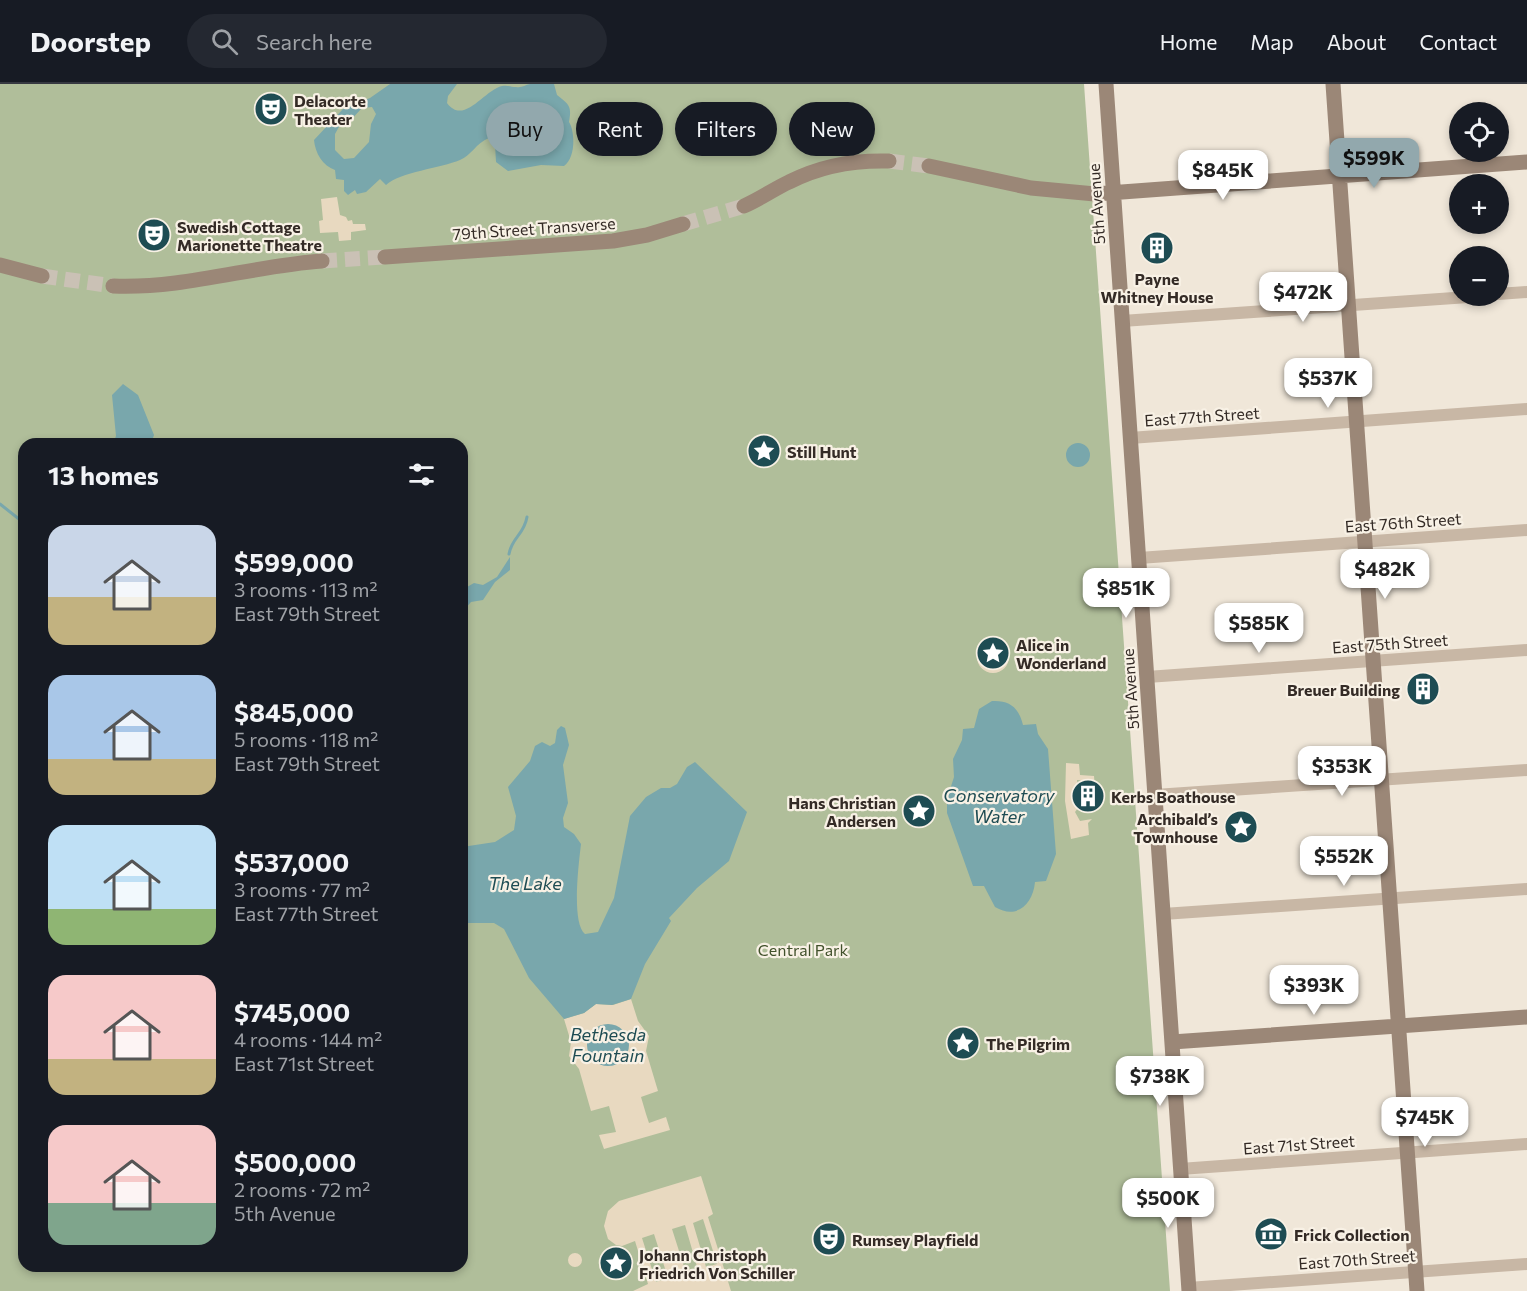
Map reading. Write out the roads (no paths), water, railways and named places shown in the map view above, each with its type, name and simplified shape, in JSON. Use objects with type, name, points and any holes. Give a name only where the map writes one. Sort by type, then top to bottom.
[{"type":"main road","name":"5th Avenue","points":[[1106,84],[1189,1289]]},
{"type":"main road","points":[[1333,84],[1417,1291]]},
{"type":"main road","points":[[744,206],[792,180],[823,169],[855,162],[889,161]]},
{"type":"main road","points":[[929,166],[1031,188],[1073,193],[1113,193],[1527,162]]},
{"type":"main road","name":"79th Street Transverse","points":[[385,257],[613,241],[647,235],[683,224]]},
{"type":"main road","points":[[113,286],[176,285],[276,266],[322,261]]},
{"type":"main road","points":[[0,265],[42,276]]},
{"type":"main road","points":[[1172,1042],[1527,1017]]},
{"type":"street","points":[[1509,293],[1527,292]]},
{"type":"street","points":[[1122,321],[1449,298]]},
{"type":"street","name":"East 77th Street","points":[[1130,438],[1527,409]]},
{"type":"street","name":"East 76th Street","points":[[1138,558],[1527,530]]},
{"type":"street","name":"East 75th Street","points":[[1147,677],[1527,650]]},
{"type":"street","points":[[1155,795],[1527,770]]},
{"type":"street","points":[[1163,914],[1527,889]]},
{"type":"street","name":"East 71st Street","points":[[1180,1169],[1527,1144]]},
{"type":"street","name":"East 70th Street","points":[[1189,1289],[1527,1264]]},
{"type":"water","points":[[390,84],[457,84],[448,96],[447,103],[460,111],[474,105],[502,86],[554,84],[557,95],[567,103],[570,109],[569,122],[573,138],[571,157],[564,166],[541,165],[508,171],[496,162],[496,156],[564,156],[564,102],[486,102],[486,140],[467,156],[452,163],[411,173],[386,185],[380,179],[366,192],[357,194],[355,190],[348,195],[344,191],[344,180],[336,179],[335,170],[320,158],[314,140],[343,109],[370,98]],"holes":[[[372,107],[376,114],[371,124],[369,142],[354,158],[344,159],[335,150],[335,134],[340,125],[348,123],[362,108]]]},
{"type":"water","points":[[123,384],[138,395],[154,435],[153,438],[115,438],[112,395]]},
{"type":"water","points":[[1078,443],[1086,447],[1090,455],[1086,463],[1078,467],[1070,463],[1066,455],[1070,447]]},
{"type":"water","points":[[510,557],[510,570],[495,582],[483,600],[471,602],[468,605],[468,586],[474,583],[483,585],[497,577]]},
{"type":"water","name":"Conservatory Water","points":[[992,701],[1004,702],[1013,706],[1023,725],[1036,724],[1038,734],[1048,749],[1056,854],[1046,881],[1035,882],[1034,890],[1027,903],[1017,911],[1010,912],[995,907],[984,886],[973,886],[947,813],[947,799],[954,777],[953,759],[962,740],[963,729],[974,728],[979,709]]},
{"type":"water","name":"The Lake","points":[[561,726],[565,728],[569,745],[563,765],[568,803],[563,818],[564,827],[574,834],[581,844],[577,905],[578,918],[585,934],[598,932],[614,898],[630,816],[646,797],[661,788],[670,788],[677,784],[687,767],[695,762],[747,812],[729,861],[697,888],[669,918],[671,921],[645,964],[631,999],[612,1005],[596,1004],[584,1013],[564,1019],[529,978],[504,929],[494,923],[468,923],[468,846],[495,842],[514,830],[516,816],[508,787],[530,761],[535,746],[542,742],[550,746],[555,743],[557,730]]},
{"type":"water","name":"Bethesda Fountain","points":[[608,1024],[623,1030],[629,1045],[623,1060],[608,1066],[593,1060],[587,1045],[593,1030]]},
{"type":"waterway","points":[[0,504],[18,518]]},
{"type":"waterway","points":[[509,554],[527,517]]},
{"type":"tunnel","points":[[889,161],[929,166]]},
{"type":"tunnel","points":[[683,224],[744,206]]},
{"type":"tunnel","points":[[322,261],[385,257]]},
{"type":"tunnel","points":[[42,276],[113,286]]},
{"type":"place","name":"Delacorte Theater","points":[[271,109]]},
{"type":"place","name":"Swedish Cottage Marionette Theatre","points":[[154,235]]},
{"type":"place","name":"Payne Whitney House","points":[[1157,248]]},
{"type":"place","name":"Still Hunt","points":[[764,451]]},
{"type":"place","name":"Alice in Wonderland","points":[[993,653]]},
{"type":"place","name":"Breuer Building","points":[[1423,689]]},
{"type":"place","name":"Kerbs Boathouse","points":[[1088,796]]},
{"type":"place","name":"Hans Christian Andersen","points":[[919,811]]},
{"type":"place","name":"Archibald’s Townhouse","points":[[1241,827]]},
{"type":"place","name":"The Pilgrim","points":[[963,1043]]},
{"type":"place","name":"Frick Collection","points":[[1271,1234]]},
{"type":"place","name":"Rumsey Playfield","points":[[829,1239]]},
{"type":"place","name":"Johann Christoph Friedrich Von Schiller","points":[[616,1263]]},
{"type":"park label","name":"Central Park","points":[[803,949]]}]
